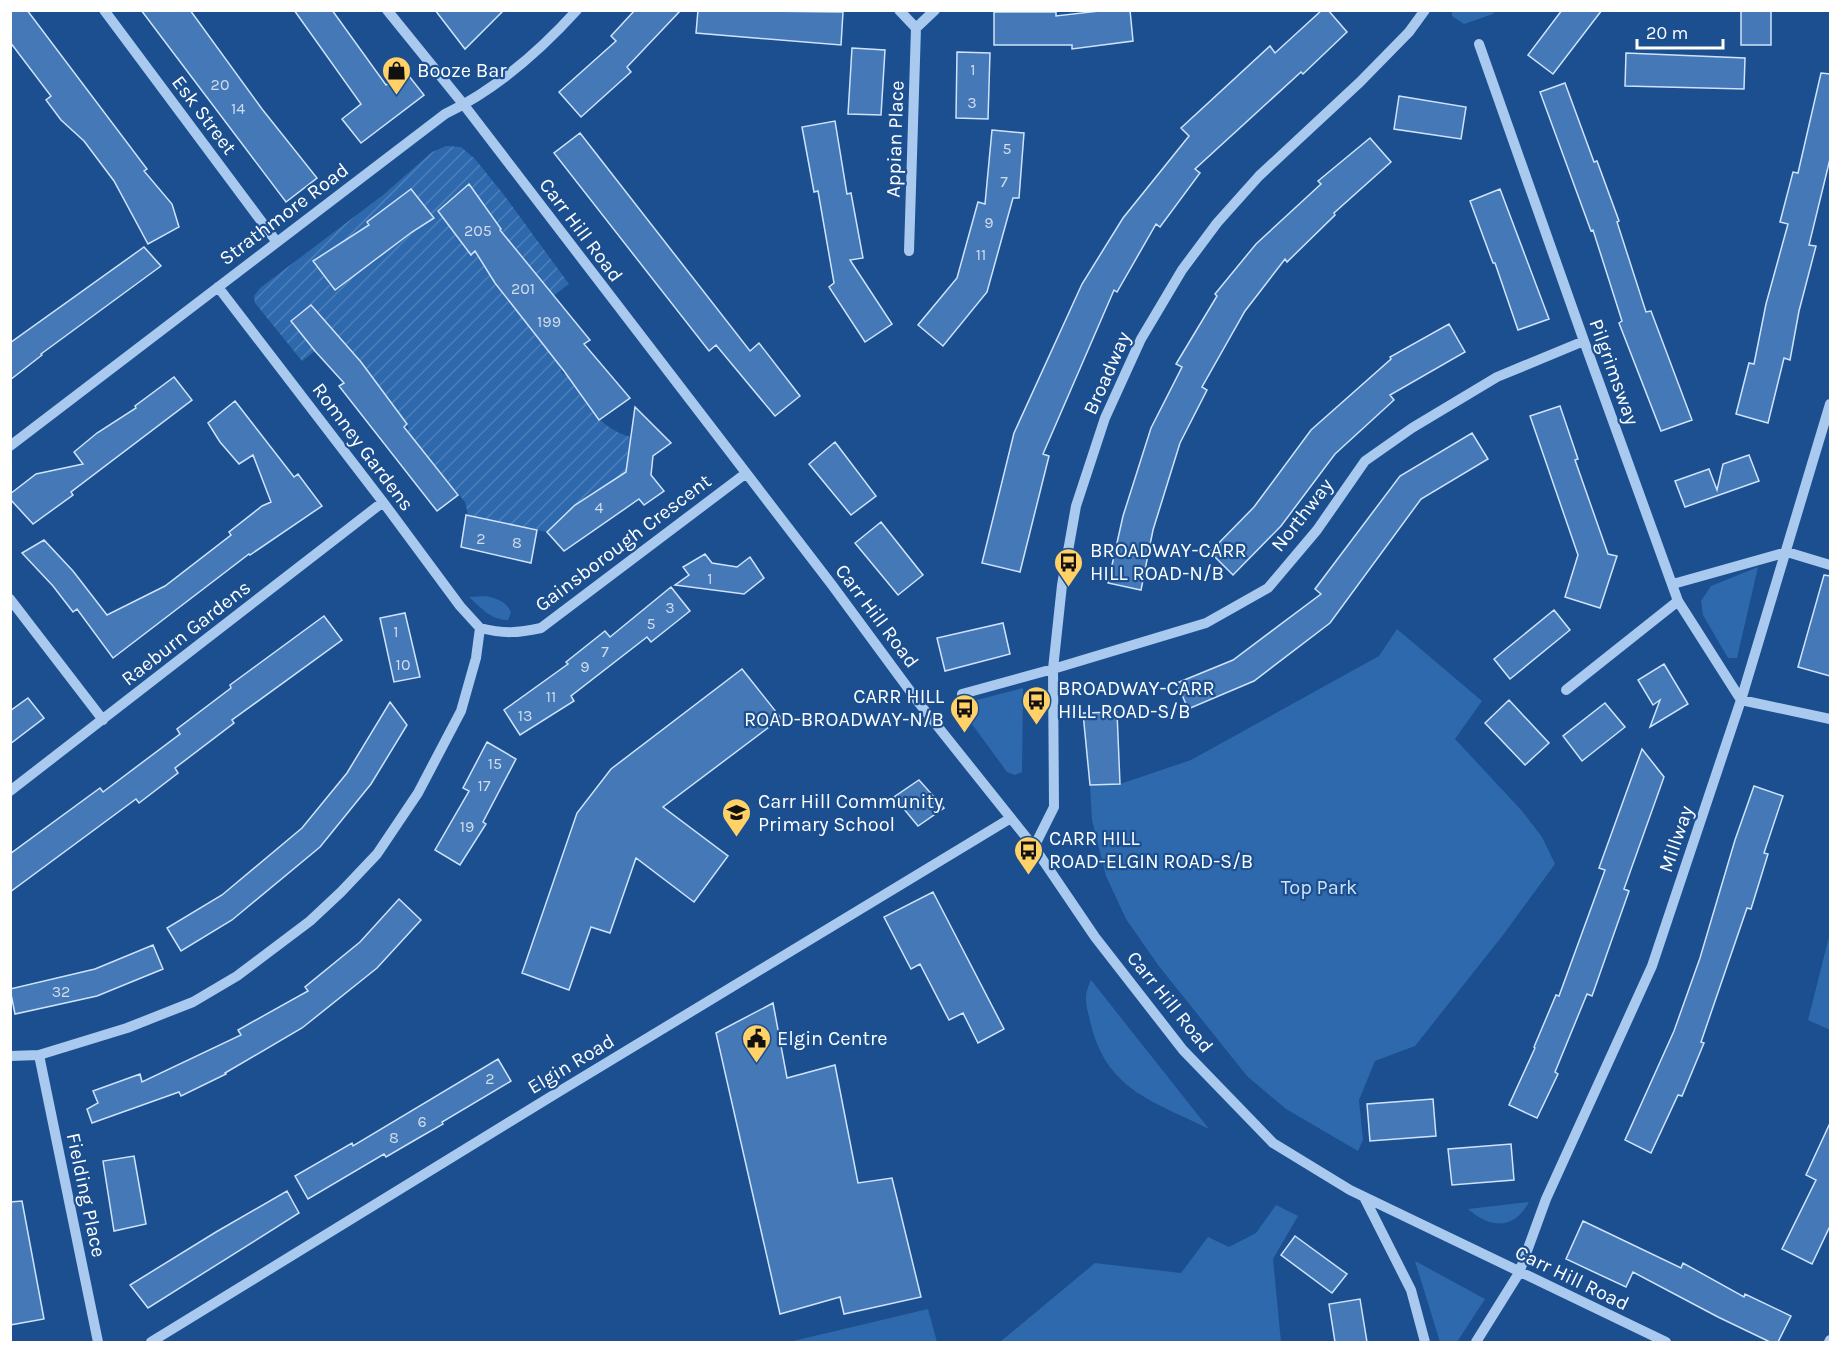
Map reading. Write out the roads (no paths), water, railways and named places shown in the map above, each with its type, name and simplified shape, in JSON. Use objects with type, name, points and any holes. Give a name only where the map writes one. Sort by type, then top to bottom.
[{"type":"street","name":"Esk Street","points":[[104,10],[276,241]]},
{"type":"street","name":"Carr Hill Road","points":[[387,10],[464,105],[832,585],[919,703],[1034,847],[1095,937],[1183,1050],[1273,1143],[1364,1197],[1666,1342]]},
{"type":"street","name":"Strathmore Road","points":[[10,446],[445,114],[489,89],[550,39],[577,10]]},
{"type":"street","points":[[899,10],[916,28],[935,10]]},
{"type":"street","name":"Broadway","points":[[1034,847],[1054,807],[1053,669],[1062,585],[1076,506],[1105,418],[1141,339],[1182,270],[1217,223],[1259,176],[1360,82],[1425,10]]},
{"type":"street","name":"Appian Place","points":[[909,251],[916,28]]},
{"type":"street","name":"Pilgrimsway","points":[[1479,44],[1678,601],[1741,700]]},
{"type":"street","name":"Romney Gardens","points":[[218,287],[460,606],[480,628]]},
{"type":"street","name":"Northway","points":[[962,694],[1206,623],[1268,588],[1317,530],[1365,461],[1412,428],[1497,377],[1584,341]]},
{"type":"street","name":"Millway","points":[[1476,1342],[1520,1273],[1546,1198],[1652,966],[1741,700],[1830,404]]},
{"type":"street","name":"Gainsborough Crescent","points":[[480,628],[500,633],[520,633],[542,628],[745,474]]},
{"type":"street","name":"Raeburn Gardens","points":[[10,791],[383,502]]},
{"type":"street","points":[[1672,584],[1787,552],[1830,565]]},
{"type":"street","points":[[10,599],[103,720]]},
{"type":"street","points":[[1566,690],[1678,601]]},
{"type":"street","points":[[10,1056],[39,1055],[127,1028],[193,1002],[237,976],[310,921],[377,854],[418,792],[461,711],[476,658],[480,628]]},
{"type":"street","points":[[1741,700],[1830,719]]},
{"type":"street","name":"Elgin Road","points":[[151,1342],[1011,818]]},
{"type":"street","name":"Fielding Place","points":[[39,1055],[98,1342]]},
{"type":"street","points":[[1364,1197],[1411,1290],[1425,1342]]},
{"type":"place","name":"Booze Bar","points":[[396,96]]},
{"type":"place","name":"BROADWAY-CARR HILL ROAD-N/B","points":[[1069,588]]},
{"type":"place","name":"BROADWAY-CARR HILL ROAD-S/B","points":[[1037,726]]},
{"type":"place","name":"CARR HILL ROAD-BROADWAY-N/B","points":[[965,734]]},
{"type":"place","name":"Carr Hill Community Primary School","points":[[737,838]]},
{"type":"place","name":"CARR HILL ROAD-ELGIN ROAD-S/B","points":[[1028,876]]},
{"type":"place","name":"Elgin Centre","points":[[756,1064]]},
{"type":"park label","name":"Top Park","points":[[1319,887]]}]
